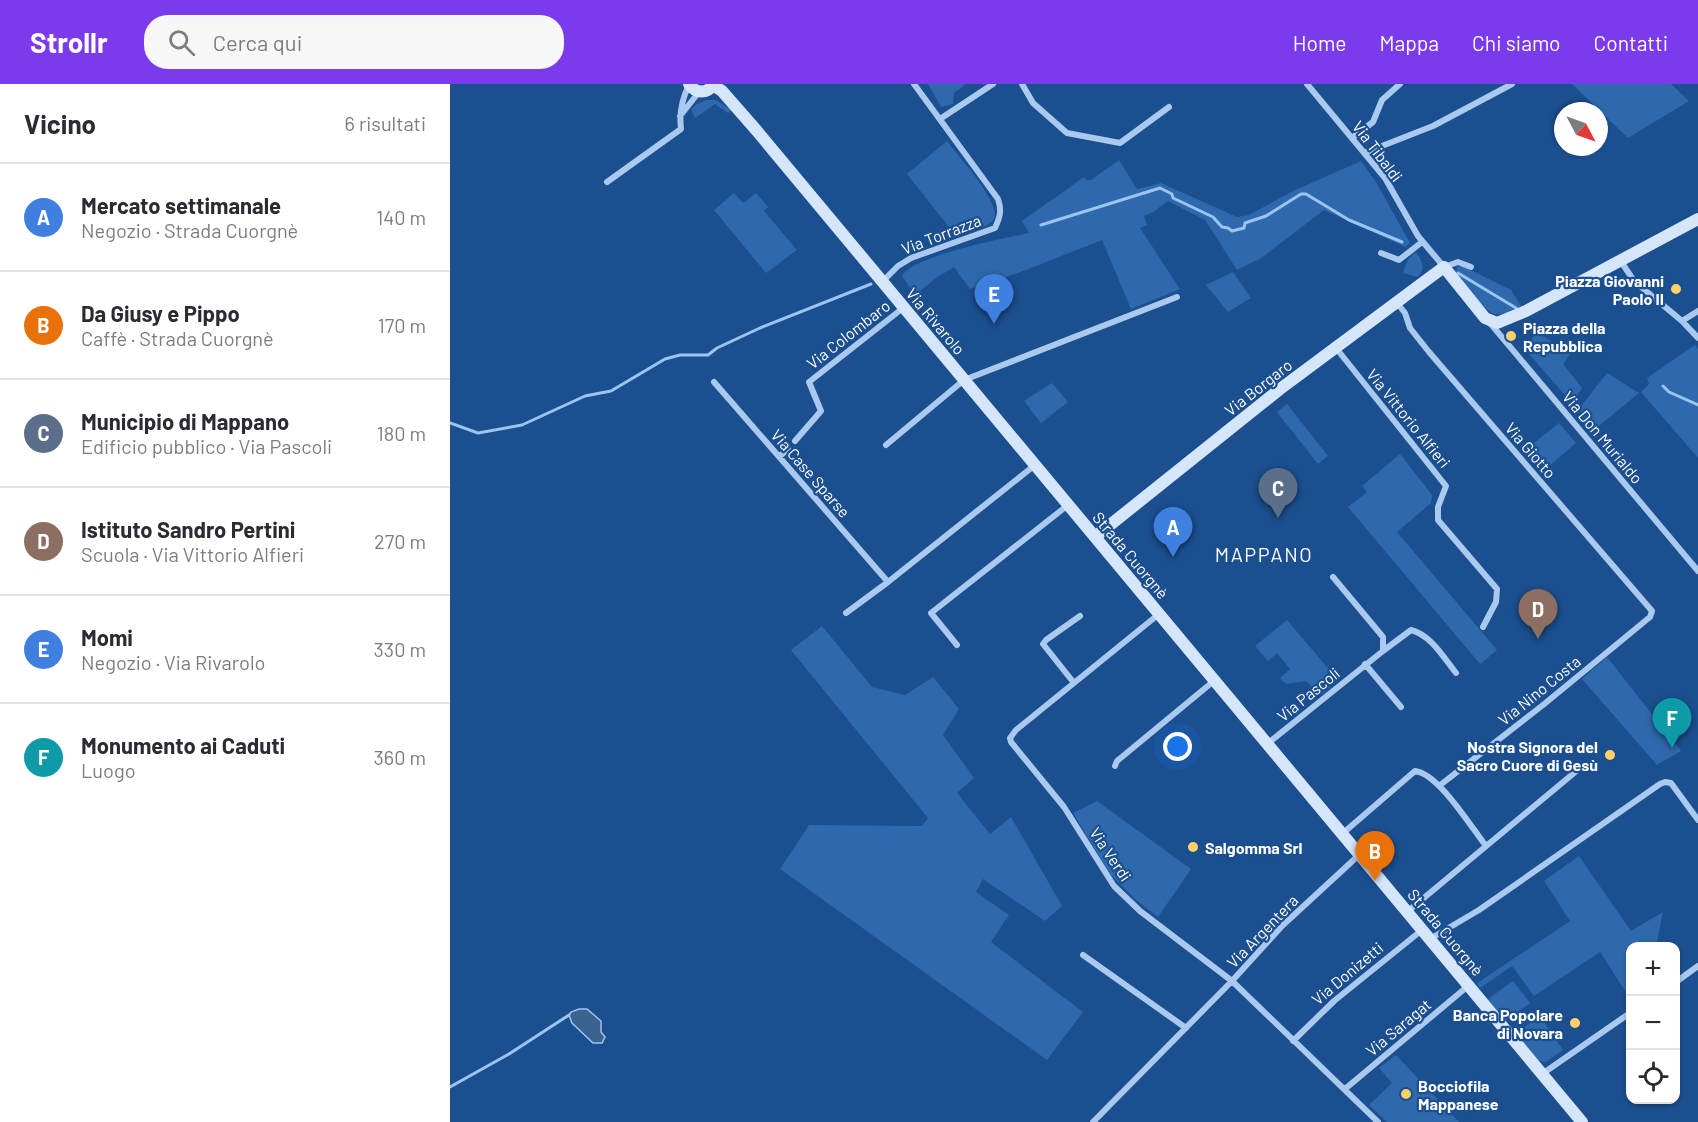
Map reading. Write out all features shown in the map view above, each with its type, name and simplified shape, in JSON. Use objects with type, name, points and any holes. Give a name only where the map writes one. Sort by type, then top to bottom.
[{"type":"main road","name":"Via Rivarolo","points":[[702,86],[736,108],[757,131],[964,380]]},
{"type":"main road","points":[[1444,267],[1488,321],[1497,323],[1507,320],[1698,219]]},
{"type":"main road","name":"Via Borgaro","points":[[1095,537],[1280,390],[1444,267]]},
{"type":"main road","name":"Strada Cuorgnè","points":[[964,380],[1582,1122]]},
{"type":"street","name":"Via Torrazza","points":[[882,282],[898,266],[911,258],[995,228],[1000,216],[1001,208],[998,199],[914,84]]},
{"type":"street","points":[[940,118],[993,84]]},
{"type":"street","points":[[1022,84],[1034,103],[1067,133],[1120,143],[1169,107]]},
{"type":"street","name":"Via Tibaldi","points":[[1307,84],[1385,178],[1422,243],[1444,267]]},
{"type":"street","points":[[1352,138],[1372,122],[1382,100],[1400,84]]},
{"type":"street","points":[[1365,153],[1433,126],[1512,84]]},
{"type":"street","points":[[606,182],[681,129],[679,116],[684,96],[702,86]]},
{"type":"street","points":[[679,116],[702,86]]},
{"type":"street","points":[[1381,253],[1399,260],[1422,243]]},
{"type":"street","points":[[1620,260],[1634,281],[1682,321],[1698,338]]},
{"type":"street","points":[[1444,267],[1458,262],[1471,267]]},
{"type":"street","name":"Via Rivarolo","points":[[964,380],[1177,297]]},
{"type":"street","name":"Via Giotto","points":[[1397,303],[1405,313],[1410,328],[1435,360],[1652,611]]},
{"type":"street","name":"Via Colombaro","points":[[795,441],[821,411],[809,382],[903,308]]},
{"type":"street","points":[[1682,321],[1698,311]]},
{"type":"street","name":"Via Don Murialdo","points":[[1488,321],[1698,571]]},
{"type":"street","name":"Via Vittorio Alfieri","points":[[1336,348],[1446,486],[1438,507],[1438,520],[1497,589],[1497,602],[1483,627]]},
{"type":"street","points":[[886,445],[964,380]]},
{"type":"street","name":"Via Case Sparse","points":[[714,382],[888,582]]},
{"type":"street","points":[[780,456],[788,449]]},
{"type":"street","points":[[846,613],[1035,465]]},
{"type":"street","points":[[957,645],[931,613],[1068,505]]},
{"type":"street","points":[[1333,577],[1383,637],[1383,651]]},
{"type":"street","name":"Via Nino Costa","points":[[1439,786],[1543,705],[1650,616],[1652,611]]},
{"type":"street","name":"Via Verdi","points":[[1159,614],[1016,730],[1010,738],[1011,742],[1064,807],[1114,885],[1140,911],[1232,981],[1378,1122]]},
{"type":"street","points":[[1074,683],[1043,644],[1080,616]]},
{"type":"street","name":"Via Pascoli","points":[[1267,744],[1365,664],[1411,630],[1426,637],[1456,673]]},
{"type":"street","points":[[1365,664],[1401,708]]},
{"type":"street","points":[[1115,766],[1117,761],[1154,733],[1215,680]]},
{"type":"street","points":[[1407,912],[1580,768]]},
{"type":"street","points":[[1342,834],[1415,771],[1423,772],[1439,786],[1486,846]]},
{"type":"street","name":"Via Donizetti","points":[[1293,1041],[1334,1001],[1426,935],[1479,910],[1665,782],[1671,783],[1698,820]]},
{"type":"street","name":"Via Argentera","points":[[1093,1122],[1232,981],[1282,926],[1360,855]]},
{"type":"street","points":[[1083,955],[1186,1028]]},
{"type":"street","points":[[1680,979],[1698,966]]},
{"type":"street","name":"Via Saragat","points":[[1345,1089],[1468,986]]},
{"type":"street","points":[[1542,1074],[1626,1016]]},
{"type":"shaded area","points":[[928,84],[966,84],[954,93],[953,104],[941,107]]},
{"type":"shaded area","points":[[1572,84],[1671,84],[1689,101],[1628,138],[1608,119],[1608,102],[1591,102]]},
{"type":"shaded area","points":[[707,100],[716,100],[731,110],[728,113],[715,104],[695,118],[691,109]]},
{"type":"shaded area","points":[[947,141],[985,191],[995,212],[994,219],[987,225],[956,236],[907,174]]},
{"type":"shaded area","points":[[1119,160],[1137,189],[1161,183],[1237,217],[1249,215],[1295,190],[1361,161],[1376,182],[1410,243],[1405,247],[1324,210],[1261,258],[1237,270],[1205,220],[1168,201],[1144,216],[1147,225],[1140,228],[1180,289],[1131,309],[1102,240],[970,289],[954,267],[915,295],[902,276],[909,269],[940,255],[1029,233],[1022,221],[1084,177],[1091,180]]},
{"type":"shaded area","points":[[734,193],[743,203],[756,193],[768,207],[764,211],[797,250],[766,273],[714,210]]},
{"type":"shaded area","points":[[1416,252],[1422,264],[1422,271],[1418,277],[1403,273],[1408,259]]},
{"type":"shaded area","points":[[1462,266],[1511,290],[1521,306],[1501,314],[1490,312],[1474,296],[1456,272],[1457,267]]},
{"type":"shaded area","points":[[1233,272],[1251,298],[1228,312],[1206,285]]},
{"type":"shaded area","points":[[1538,333],[1570,354],[1563,364],[1582,388],[1572,403],[1523,347]]},
{"type":"shaded area","points":[[1695,345],[1698,349],[1698,458],[1641,392],[1649,384],[1647,378]]},
{"type":"shaded area","points":[[1607,373],[1639,393],[1594,430],[1578,410]]},
{"type":"shaded area","points":[[1052,383],[1068,402],[1041,423],[1024,401]]},
{"type":"shaded area","points":[[1287,404],[1328,456],[1318,464],[1277,412]]},
{"type":"shaded area","points":[[1559,423],[1576,443],[1547,468],[1529,447]]},
{"type":"shaded area","points":[[1400,454],[1432,495],[1431,503],[1397,532],[1497,650],[1480,664],[1348,507],[1367,492],[1362,486]]},
{"type":"shaded area","points":[[1287,620],[1338,680],[1320,696],[1306,681],[1286,684],[1280,678],[1290,669],[1277,653],[1268,661],[1255,646]]},
{"type":"shaded area","points":[[822,626],[872,687],[905,695],[933,677],[959,709],[943,735],[974,778],[957,793],[990,834],[1011,817],[1062,906],[1045,921],[983,879],[976,892],[1009,915],[991,942],[1083,1012],[1047,1060],[780,869],[809,825],[922,826],[928,818],[791,650]]},
{"type":"shaded area","points":[[1607,657],[1681,751],[1657,765],[1582,679]]},
{"type":"shaded area","points":[[1097,801],[1191,869],[1158,917],[1136,900],[1110,874],[1073,813]]},
{"type":"shaded area","points":[[1579,856],[1631,931],[1663,912],[1657,942],[1626,942],[1626,992],[1600,952],[1534,996],[1512,966],[1480,988],[1477,984],[1570,921],[1544,881]]},
{"type":"shaded area","points":[[1513,981],[1530,1003],[1505,1021],[1488,999]]},
{"type":"shaded area","points":[[579,1009],[587,1009],[601,1021],[601,1032],[605,1037],[602,1043],[593,1043],[572,1023],[569,1015]]},
{"type":"shaded area","points":[[1540,1016],[1563,1050],[1546,1062],[1539,1061],[1515,1034]]},
{"type":"shaded area","name":"Bocciofila Mappanese","points":[[1396,1055],[1459,1122],[1387,1122],[1369,1105],[1392,1083],[1379,1068]]},
{"type":"waterway","points":[[1041,225],[1160,188],[1172,194],[1173,198],[1213,217],[1222,227],[1232,231],[1244,228],[1245,223],[1266,216],[1301,194],[1306,194],[1349,220],[1402,242]]},
{"type":"waterway","points":[[1458,273],[1516,308]]},
{"type":"waterway","points":[[450,423],[478,433],[522,425],[585,396],[611,391],[665,359],[680,355],[708,355],[717,348],[760,328],[871,284]]},
{"type":"waterway","points":[[1663,386],[1669,392],[1698,405]]},
{"type":"waterway","points":[[450,1087],[509,1054],[569,1015]]},
{"type":"place","name":"Piazza Giovanni Paolo II","points":[[1676,289]]},
{"type":"place","name":"Momi","points":[[994,324]]},
{"type":"place","name":"Piazza della Repubblica","points":[[1511,336]]},
{"type":"place","name":"Municipio di Mappano","points":[[1278,518]]},
{"type":"place","name":"Mercato settimanale","points":[[1173,557]]},
{"type":"place","name":"Istituto Sandro Pertini","points":[[1538,639]]},
{"type":"place","name":"Monumento ai Caduti","points":[[1672,748]]},
{"type":"place","name":"Nostra Signora del Sacro Cuore di Gesù","points":[[1610,755]]},
{"type":"place","name":"Salgomma Srl","points":[[1193,847]]},
{"type":"place","name":"Da Giusy e Pippo","points":[[1375,881]]},
{"type":"place","name":"Banca Popolare di Novara","points":[[1575,1023]]},
{"type":"place","name":"Bocciofila Mappanese","points":[[1406,1094]]},
{"type":"district","name":"MAPPANO","points":[[1264,554]]}]
